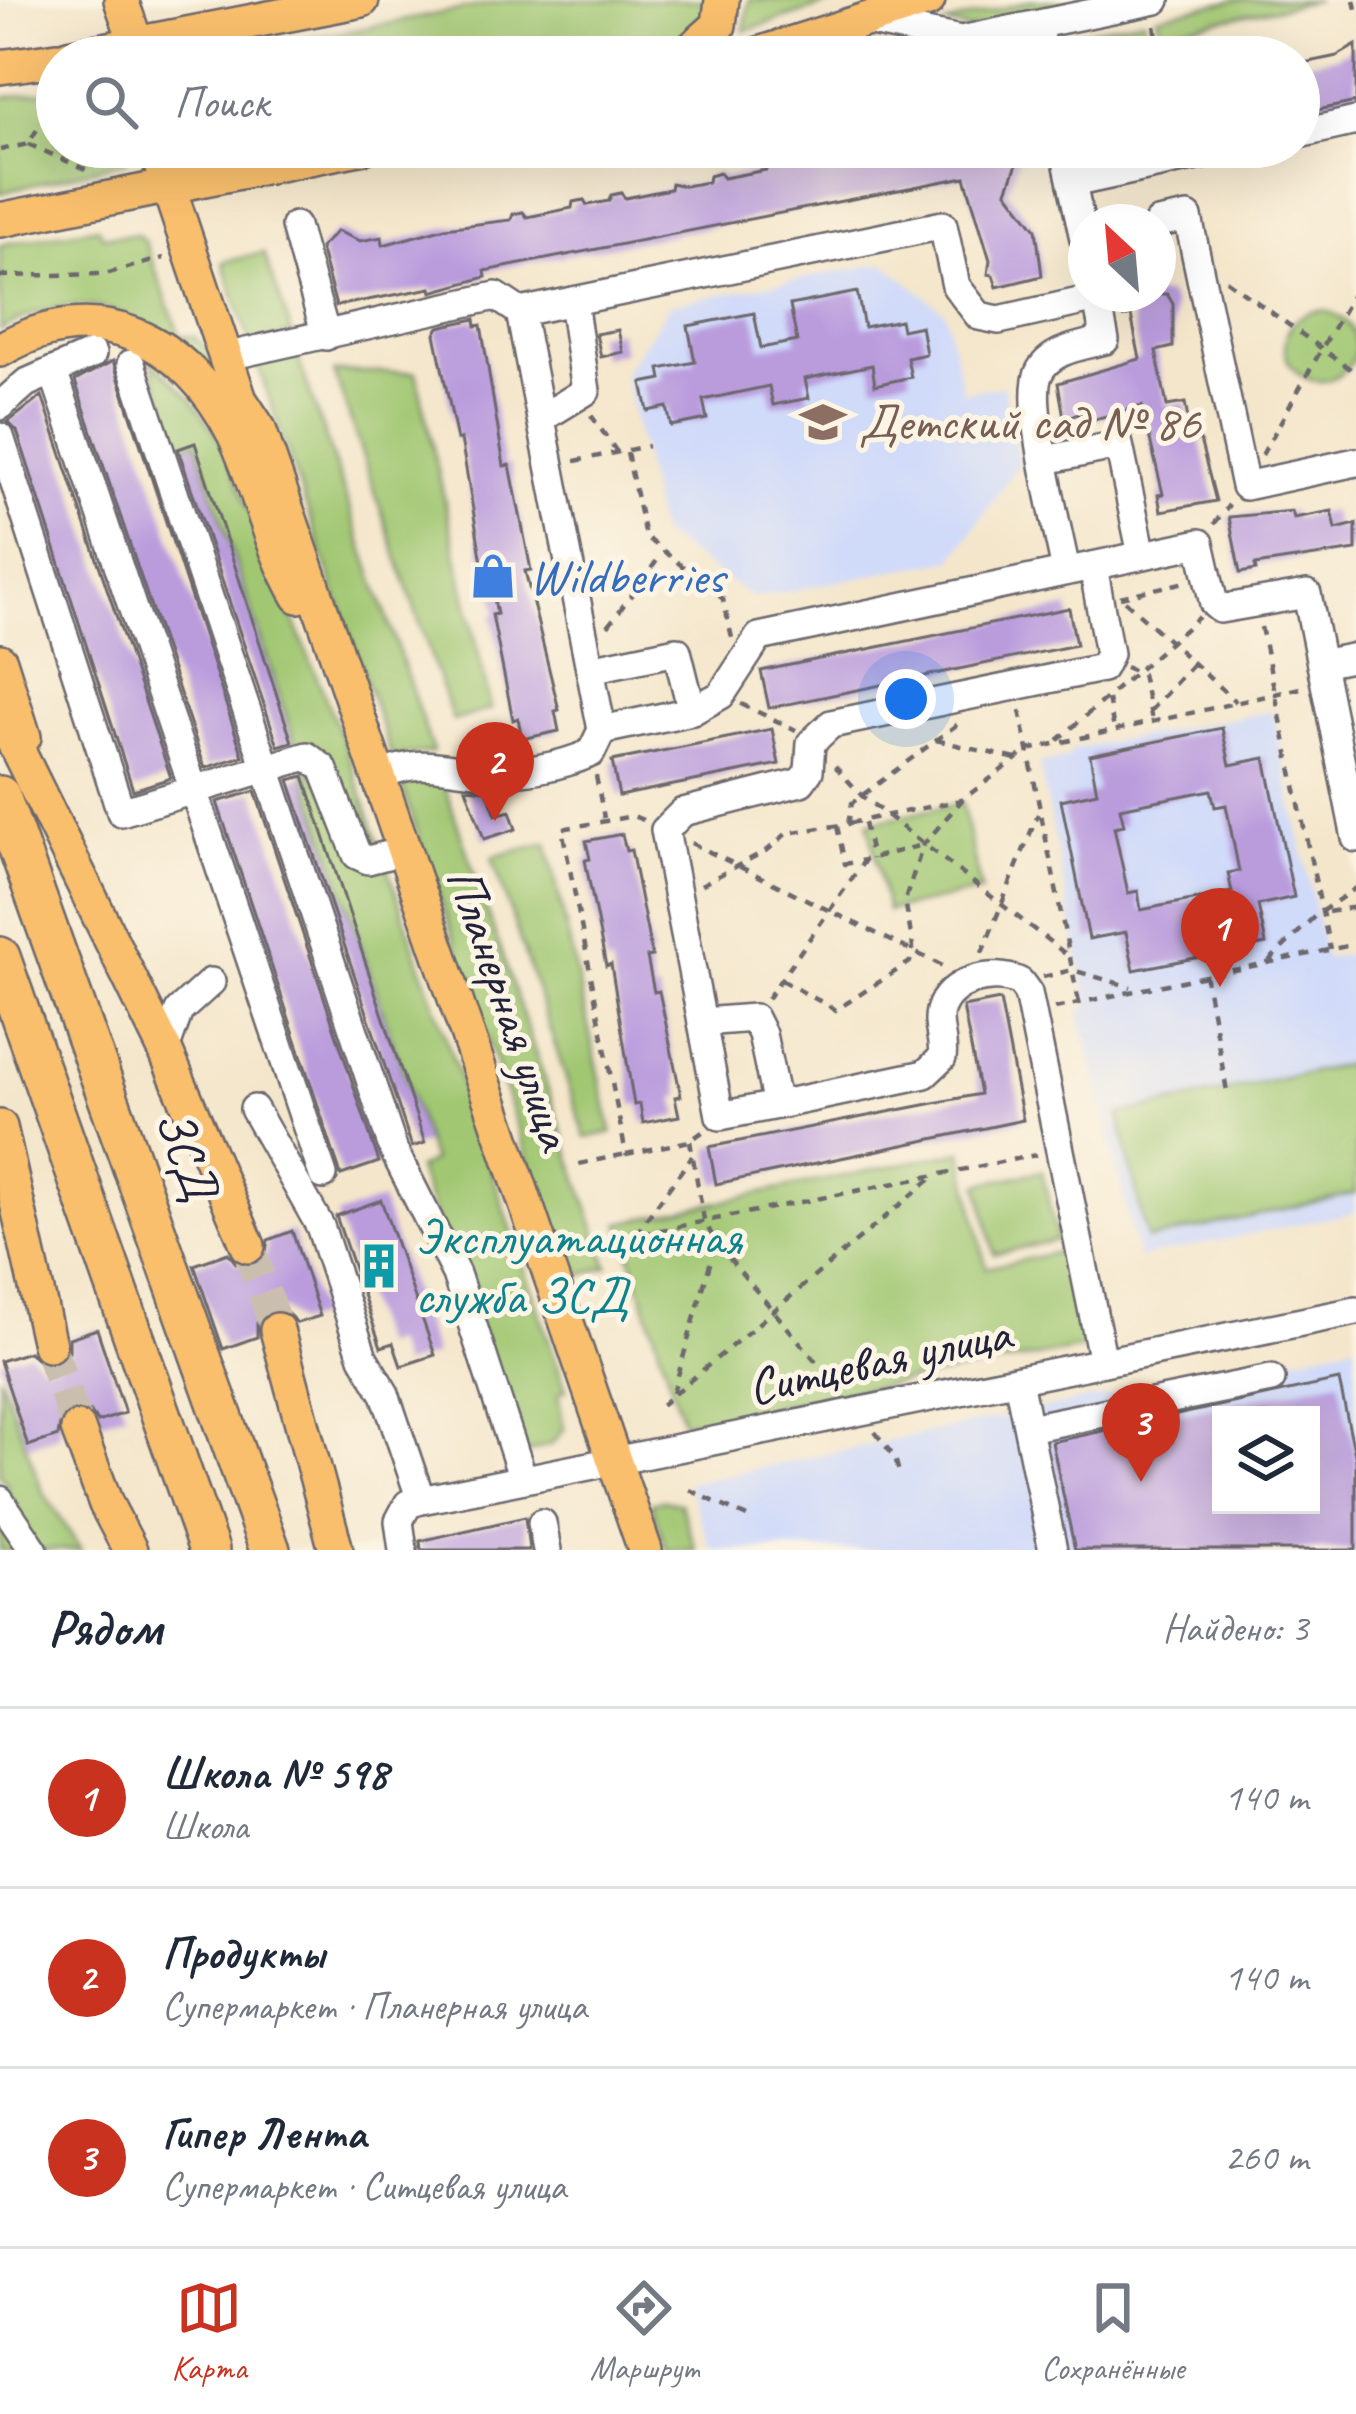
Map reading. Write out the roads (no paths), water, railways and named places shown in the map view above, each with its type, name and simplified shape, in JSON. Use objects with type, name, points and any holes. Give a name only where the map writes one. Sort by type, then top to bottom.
[{"type":"highway","name":"ЗСД","points":[[0,796],[270,1550]]},
{"type":"highway","points":[[0,957],[209,1550]]},
{"type":"main road","points":[[104,0],[123,36]]},
{"type":"main road","points":[[122,0],[128,36]]},
{"type":"main road","points":[[202,36],[362,0]]},
{"type":"main road","points":[[706,36],[718,25],[722,0]]},
{"type":"main road","points":[[813,36],[928,0]]},
{"type":"main road","points":[[0,67],[36,62]]},
{"type":"main road","name":"Планерная улица","points":[[166,168],[257,394],[259,429]]},
{"type":"main road","name":"Планерная улица","points":[[175,168],[240,400],[259,429],[645,1550]]},
{"type":"main road","points":[[0,220],[263,168]]},
{"type":"main road","points":[[0,350],[58,325],[93,322],[122,328],[184,369],[233,434],[283,568],[340,664]]},
{"type":"main road","points":[[0,662],[47,807]]},
{"type":"main road","points":[[0,714],[165,1050],[248,1246]]},
{"type":"main road","points":[[0,1127],[49,1345]]},
{"type":"main road","points":[[277,1330],[336,1550]]},
{"type":"main road","points":[[79,1429],[106,1504],[130,1550]]},
{"type":"street","points":[[983,36],[1153,1]]},
{"type":"street","points":[[861,20],[941,36]]},
{"type":"street","points":[[1037,26],[1039,36]]},
{"type":"street","points":[[1320,130],[1356,122]]},
{"type":"street","points":[[1069,168],[1077,204]]},
{"type":"street","points":[[1072,183],[1141,168]]},
{"type":"street","points":[[1176,220],[1188,217],[1245,486],[1356,461]]},
{"type":"street","points":[[242,353],[496,296],[520,312],[943,225],[956,286],[979,316],[999,320],[1068,303]]},
{"type":"street","points":[[296,226],[326,336]]},
{"type":"street","points":[[542,418],[579,399],[588,379],[572,302]]},
{"type":"street","points":[[520,312],[589,661],[596,741]]},
{"type":"street","points":[[1100,312],[1105,340],[1062,351],[1039,371],[1034,402],[1045,460],[1079,569],[1110,599],[1104,665],[831,724],[811,743],[809,771],[801,782],[683,812],[664,830],[720,1116],[936,1068],[944,1046],[941,1007],[967,982],[1009,976],[1020,982],[1032,1013],[1103,1362]]},
{"type":"street","points":[[0,406],[11,392],[92,354]]},
{"type":"street","points":[[131,364],[394,1151],[456,1274],[523,1479]]},
{"type":"street","points":[[52,371],[323,1175]]},
{"type":"street","points":[[0,437],[121,812],[295,757],[316,760],[357,855],[368,860],[403,851]]},
{"type":"street","points":[[1045,460],[1119,445],[1142,555]]},
{"type":"street","points":[[378,775],[424,762],[508,771],[692,711],[721,695],[759,637],[776,631],[1199,543],[1211,591],[1229,609],[1307,594],[1356,838]]},
{"type":"street","points":[[589,661],[677,651],[692,711]]},
{"type":"street","points":[[1323,674],[1356,657]]},
{"type":"street","points":[[133,993],[170,996],[211,982],[178,1011],[165,1050]]},
{"type":"street","points":[[702,1022],[754,1018],[763,1034],[777,1105]]},
{"type":"street","points":[[254,1109],[320,1226],[363,1357],[385,1394],[421,1500],[408,1504],[399,1521],[403,1550]]},
{"type":"street","name":"Ситцевая улица","points":[[421,1500],[1356,1311]]},
{"type":"street","points":[[1029,1428],[1271,1379]]},
{"type":"street","points":[[1018,1381],[1053,1550]]},
{"type":"street","points":[[0,1500],[34,1550]]},
{"type":"tunnel","points":[[248,1246],[277,1330]]},
{"type":"tunnel","points":[[49,1345],[78,1429]]},
{"type":"place","name":"Детский сад № 86","points":[[823,422]]},
{"type":"place","name":"Wildberries","points":[[493,576]]},
{"type":"place","name":"Продукты","points":[[495,821]]},
{"type":"place","name":"Школа № 598","points":[[1220,987]]},
{"type":"place","name":"Эксплуатационная служба ЗСД","points":[[379,1266]]},
{"type":"place","name":"Гипер Лента","points":[[1141,1482]]}]
